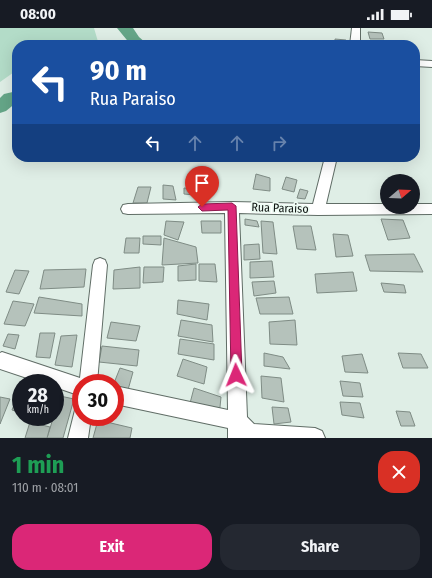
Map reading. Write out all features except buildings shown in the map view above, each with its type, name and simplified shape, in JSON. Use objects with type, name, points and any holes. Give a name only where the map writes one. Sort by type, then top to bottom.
[{"type":"street","points":[[355,40],[356,28]]},
{"type":"street","points":[[420,63],[432,64]]},
{"type":"street","points":[[318,210],[330,162]]},
{"type":"street","points":[[232,206],[238,429]]},
{"type":"street","name":"Rua Paraiso","points":[[128,209],[232,206],[318,210],[432,209]]},
{"type":"street","points":[[89,374],[100,265]]},
{"type":"street","points":[[2,361],[72,384]]},
{"type":"street","points":[[124,397],[250,433],[315,438]]},
{"type":"street","points":[[78,438],[80,426]]},
{"type":"green space","points":[[0,28],[94,28],[98,40],[12,40],[12,74],[0,82]]},
{"type":"waterway","points":[[124,28],[131,34],[134,40]]},
{"type":"waterway","points":[[0,107],[12,97]]},
{"type":"route","points":[[202,207],[232,206],[236,375]]}]
